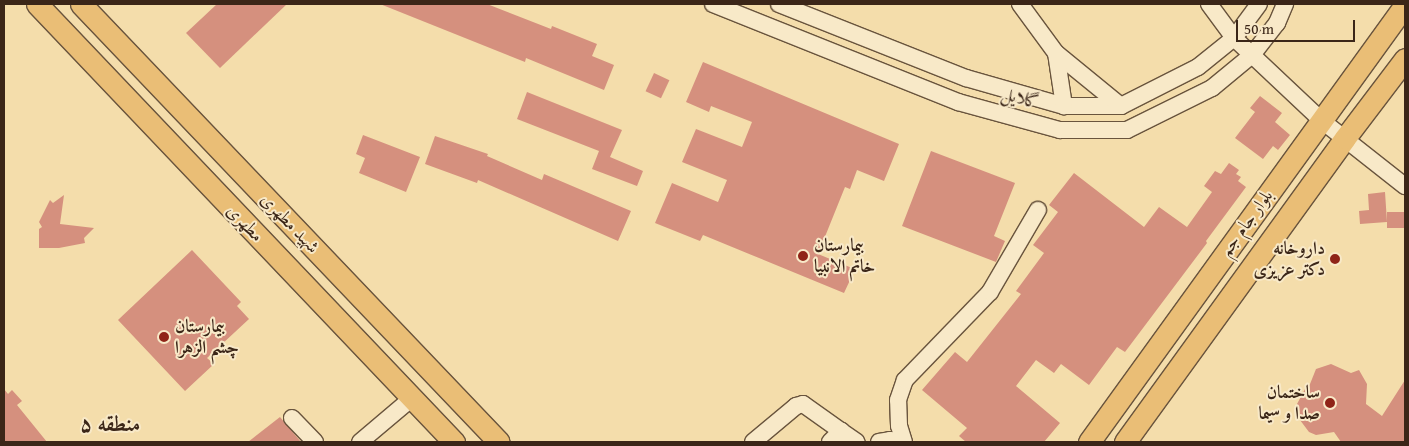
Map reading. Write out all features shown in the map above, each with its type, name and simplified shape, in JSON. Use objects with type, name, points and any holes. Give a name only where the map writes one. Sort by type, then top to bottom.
[{"type":"main road","name":"مطهری","points":[[36,4],[454,442]]},
{"type":"main road","name":"شهید مطهری","points":[[81,4],[499,442]]},
{"type":"main road","name":"بلوار جام جم","points":[[1089,442],[1405,5]]},
{"type":"main road","name":"بلوار جام جم","points":[[1125,442],[1345,138],[1405,59]]},
{"type":"street","name":"گلایل","points":[[713,4],[958,102],[1060,130],[1127,130],[1212,88],[1252,56],[1277,23],[1285,4]]},
{"type":"street","name":"گلایل","points":[[779,4],[966,78],[1064,106],[1121,106],[1198,67],[1234,38],[1256,11],[1258,4]]},
{"type":"street","points":[[1020,4],[1056,53],[1121,106]]},
{"type":"street","points":[[1209,4],[1234,38],[1252,56],[1321,120],[1405,186]]},
{"type":"street","points":[[1056,53],[1064,106]]},
{"type":"street","points":[[904,442],[899,426],[898,400],[905,380],[990,292],[1038,210]]},
{"type":"street","points":[[360,442],[412,398]]},
{"type":"street","points":[[753,442],[796,406],[803,404],[836,437],[857,442]]},
{"type":"street","points":[[292,418],[315,442]]},
{"type":"street","points":[[879,442],[890,440],[897,442]]},
{"type":"building","points":[[217,4],[287,4],[220,68],[186,33]]},
{"type":"building","points":[[380,4],[487,4],[551,29],[552,26],[597,44],[592,56],[614,65],[604,90],[526,58],[525,62]]},
{"type":"building","points":[[703,62],[899,144],[884,181],[857,170],[850,189],[845,187],[818,254],[852,268],[849,277],[851,278],[844,293],[703,235],[700,241],[655,223],[672,183],[718,202],[727,180],[682,162],[696,129],[742,147],[752,122],[711,106],[709,112],[686,102]]},
{"type":"building","points":[[654,73],[669,80],[661,98],[646,91]]},
{"type":"building","points":[[527,92],[622,130],[610,157],[643,171],[637,186],[592,169],[599,151],[517,119]]},
{"type":"building","points":[[1260,96],[1282,113],[1275,122],[1290,135],[1278,150],[1273,146],[1263,159],[1235,138],[1255,112],[1250,108]]},
{"type":"building","points":[[363,135],[420,157],[406,192],[359,173],[365,158],[356,154]]},
{"type":"building","points":[[435,136],[488,154],[487,156],[542,180],[544,174],[631,211],[618,241],[478,180],[477,183],[425,164]]},
{"type":"building","points":[[931,151],[1015,183],[994,236],[1005,241],[996,262],[902,226]]},
{"type":"building","points":[[1229,163],[1239,170],[1236,174],[1241,177],[1238,181],[1246,187],[1206,241],[1207,243],[1125,352],[1117,347],[1089,385],[1061,364],[1054,373],[1036,360],[1016,386],[1060,423],[1044,442],[966,442],[959,436],[967,428],[922,390],[955,352],[967,362],[1021,294],[1016,291],[1044,253],[1033,245],[1058,212],[1049,205],[1074,173],[1144,227],[1159,207],[1187,227],[1212,192],[1204,186],[1215,171],[1221,174]]},
{"type":"building","points":[[1385,192],[1387,222],[1360,224],[1359,211],[1369,210],[1368,194]]},
{"type":"building","points":[[64,195],[60,224],[94,228],[84,238],[85,243],[59,248],[39,248],[39,229],[42,227],[39,222],[50,200],[53,203]]},
{"type":"building","points":[[1387,212],[1405,212],[1405,228],[1387,228]]},
{"type":"building","points":[[192,250],[241,302],[237,306],[249,319],[207,358],[214,364],[185,391],[118,320]]},
{"type":"building","name":"ساختمان صدا و سیما","points":[[1331,364],[1351,373],[1359,370],[1367,384],[1366,404],[1382,416],[1405,380],[1405,442],[1341,442],[1334,432],[1316,435],[1309,432],[1300,420],[1297,404],[1310,384],[1316,369]]},
{"type":"building","points":[[4,389],[8,394],[12,390],[22,401],[17,405],[47,442],[4,442]]},
{"type":"building","points":[[280,417],[301,442],[248,442]]},
{"type":"place","name":"بیمارستان خاتم الانبیا","points":[[803,256]]},
{"type":"place","name":"داروخانه دکتر عزیزی","points":[[1335,259]]},
{"type":"place","name":"بیمارستان چشم الزهرا","points":[[164,337]]},
{"type":"place","name":"ساختمان صدا و سیما","points":[[1330,403]]},
{"type":"district","name":"منطقه ۵","points":[[110,424]]}]
